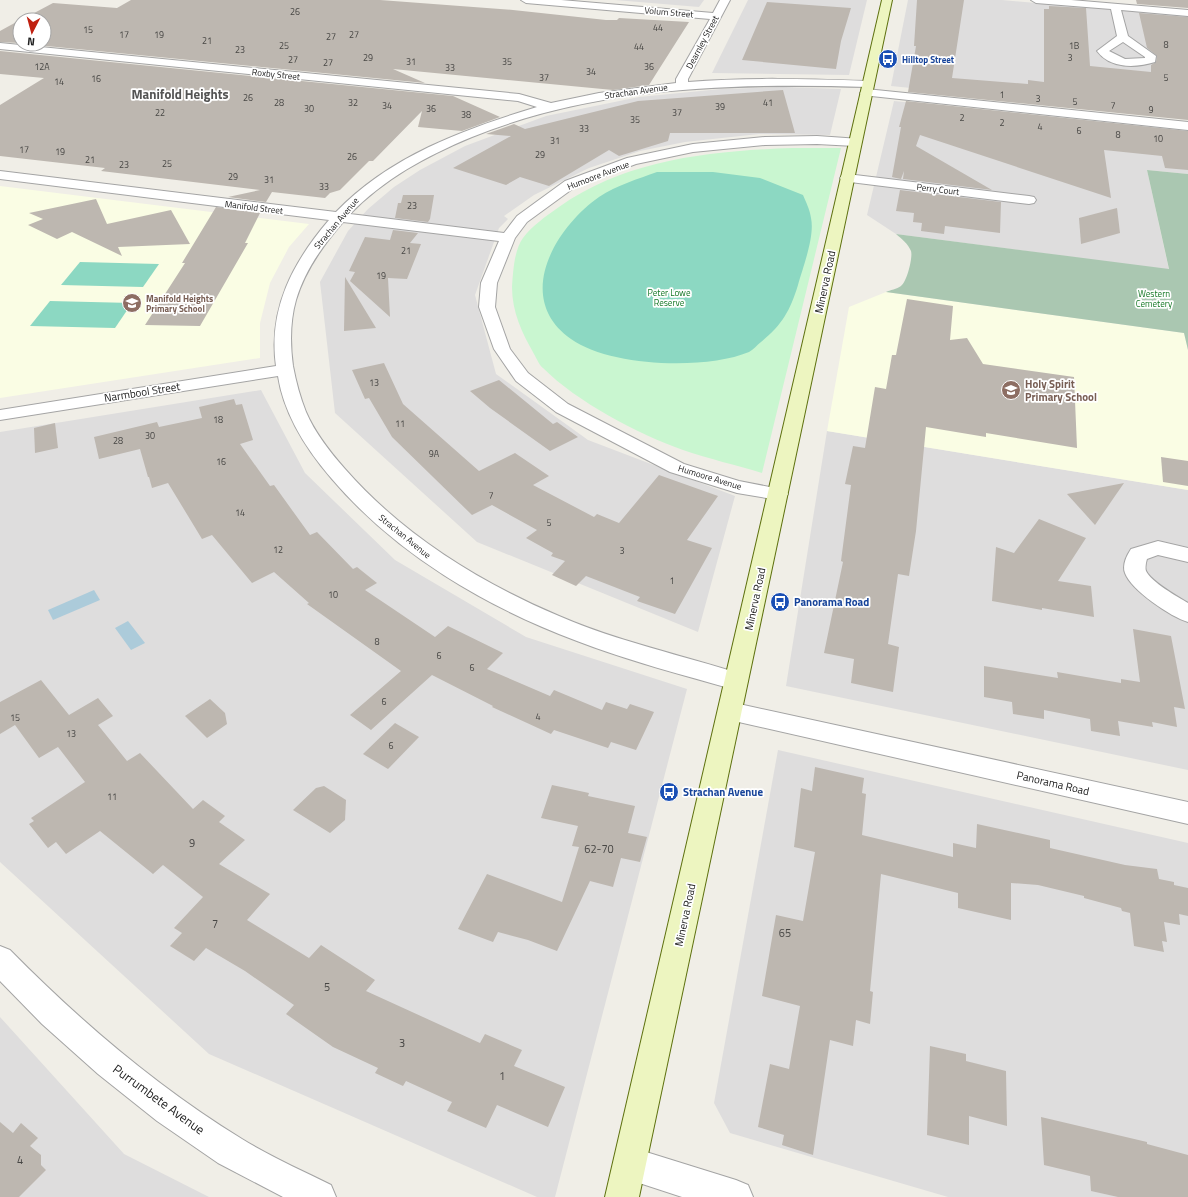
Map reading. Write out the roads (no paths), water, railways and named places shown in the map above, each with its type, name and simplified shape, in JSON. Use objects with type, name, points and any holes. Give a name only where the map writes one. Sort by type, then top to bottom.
[{"type":"street","name":"Volum Street","points":[[526,0],[716,16]]},
{"type":"street","name":"Dearnley Street","points":[[682,85],[682,79],[725,0]]},
{"type":"street","name":"Minerva Road","points":[[622,1197],[887,0]]},
{"type":"street","points":[[1036,0],[1188,13]]},
{"type":"street","points":[[1115,7],[1123,37]]},
{"type":"street","name":"Roxby Street","points":[[0,46],[519,98],[551,107]]},
{"type":"street","name":"Strachan Avenue","points":[[736,681],[647,656],[583,635],[523,609],[442,565],[381,517],[350,487],[322,453],[302,419],[291,394],[284,370],[283,326],[291,290],[307,260],[338,217],[360,195],[398,168],[425,153],[471,132],[511,117],[551,107],[627,92],[682,85],[799,81],[867,88]]},
{"type":"street","points":[[867,88],[1188,126]]},
{"type":"street","name":"Humoore Avenue","points":[[778,494],[737,487],[677,468],[562,408],[522,377],[502,349],[487,307],[489,283],[508,238],[522,219],[570,184],[644,158],[693,148],[734,143],[817,140],[855,142]]},
{"type":"street","name":"Manifold Street","points":[[0,175],[508,238]]},
{"type":"street","name":"Perry Court","points":[[848,178],[1029,200]]},
{"type":"street","name":"Narmbool Street","points":[[0,415],[284,370]]},
{"type":"street","points":[[1188,555],[1158,548],[1138,554],[1135,563],[1136,572],[1142,580],[1188,614]]},
{"type":"street","name":"Panorama Road","points":[[730,711],[1188,813]]},
{"type":"street","name":"Purrumbete Avenue","points":[[0,960],[36,998],[132,1083],[231,1151],[319,1197]]},
{"type":"street","points":[[630,1164],[736,1197]]},
{"type":"water","points":[[94,590],[100,600],[53,620],[48,610]]},
{"type":"water","points":[[128,621],[145,643],[131,650],[115,628]]},
{"type":"place","name":"Hilltop Street","points":[[888,59]]},
{"type":"place","name":"Manifold Heights Primary School","points":[[132,303]]},
{"type":"place","name":"Holy Spirit Primary School","points":[[1011,390]]},
{"type":"place","name":"Panorama Road","points":[[780,602]]},
{"type":"place","name":"Strachan Avenue","points":[[669,792]]},
{"type":"district","name":"Manifold Heights","points":[[180,94]]},
{"type":"park label","name":"Peter Lowe Reserve","points":[[669,298]]},
{"type":"park label","name":"Western Cemetery","points":[[1154,298]]}]
